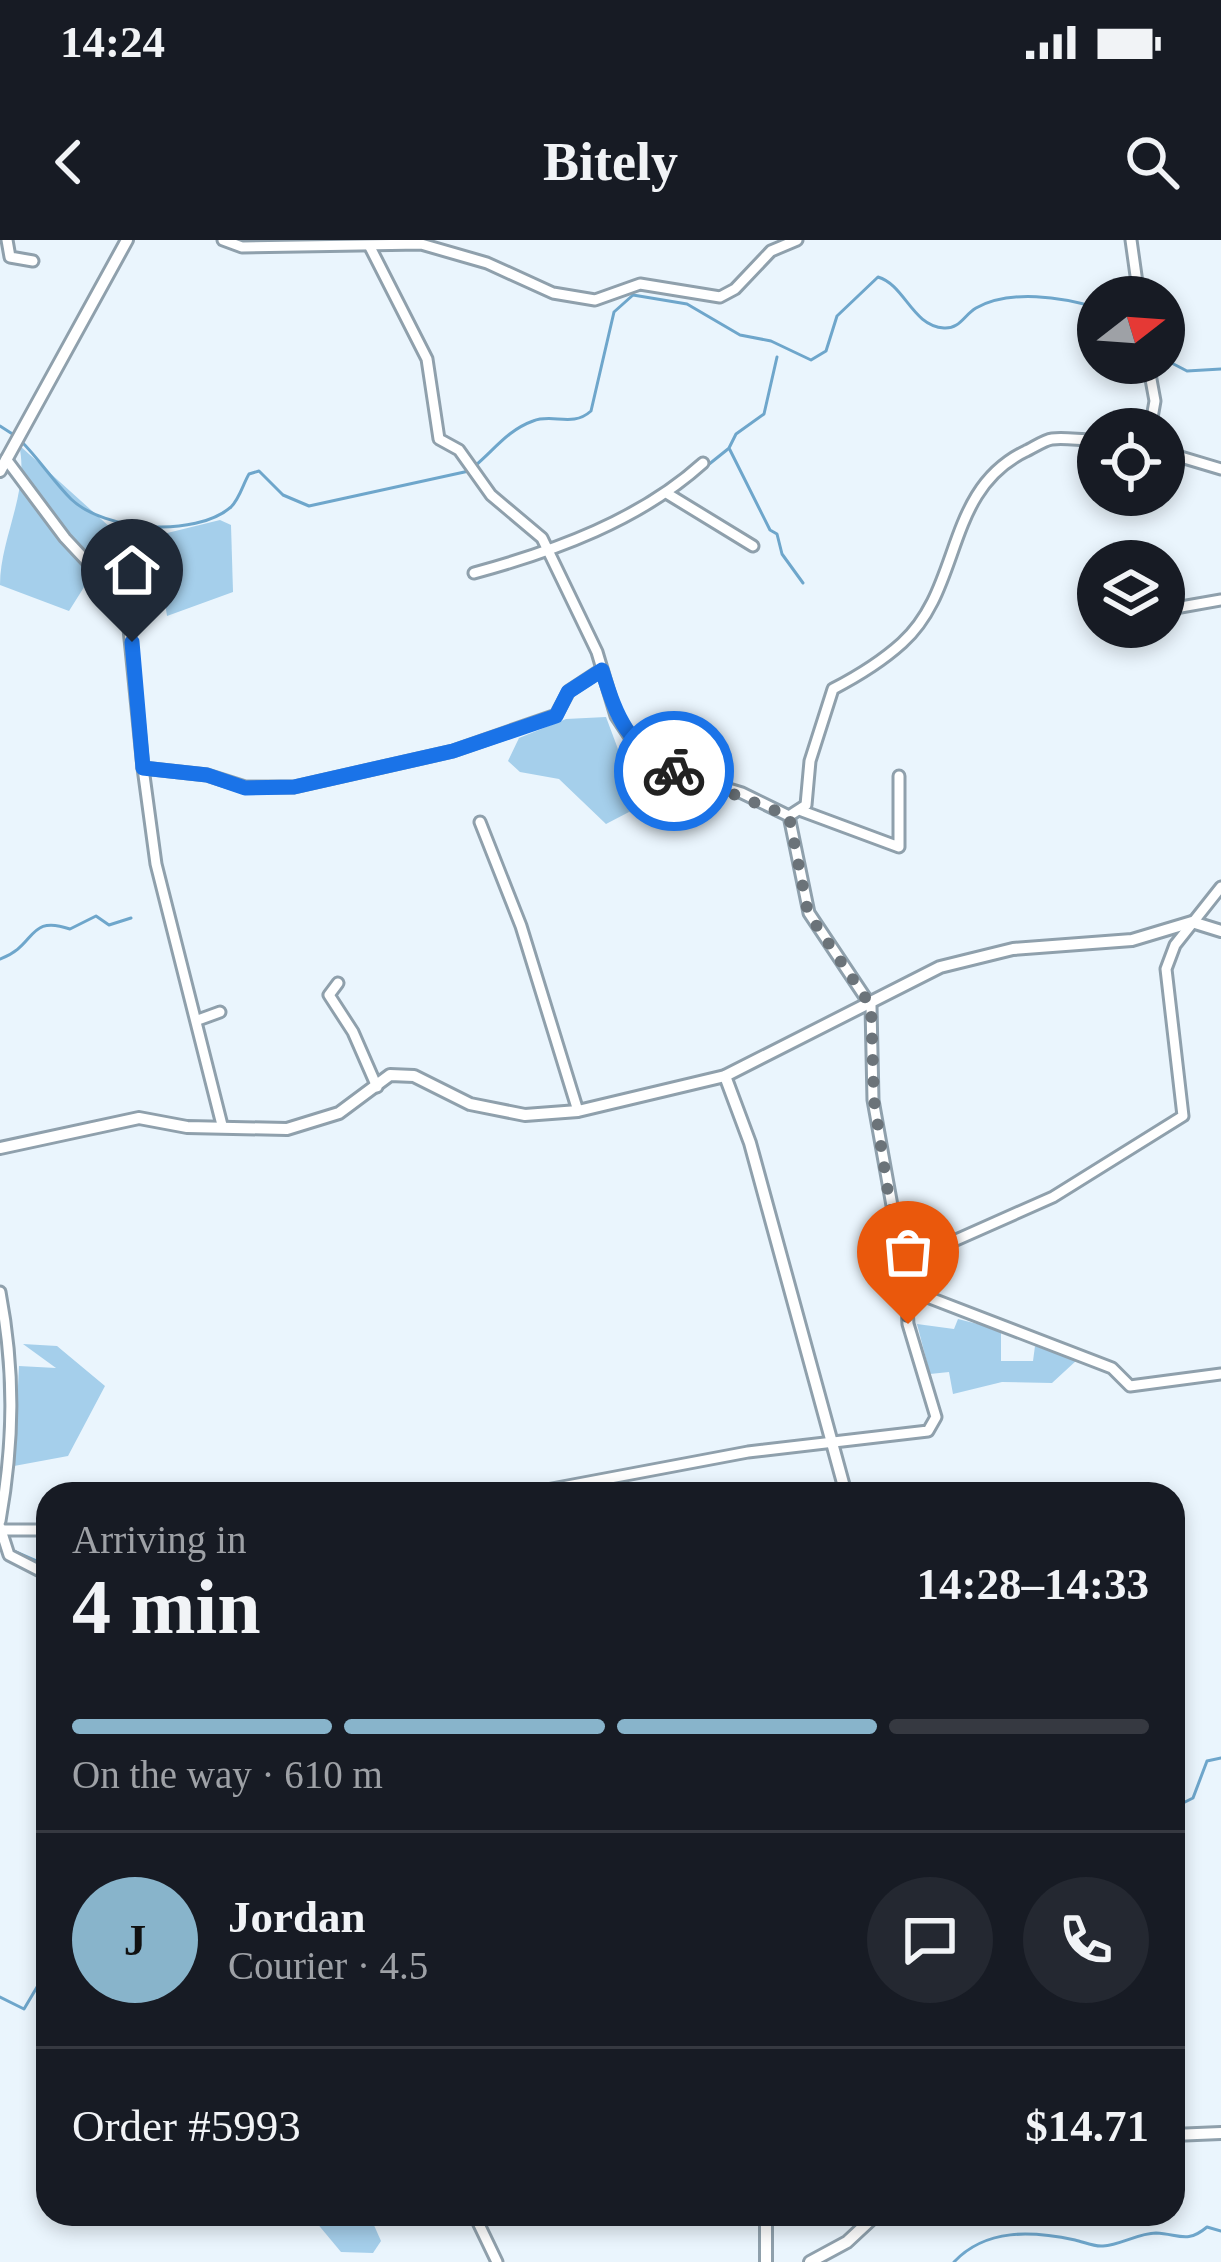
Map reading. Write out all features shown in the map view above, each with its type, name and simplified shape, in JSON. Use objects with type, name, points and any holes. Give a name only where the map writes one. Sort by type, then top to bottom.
[{"type":"street","points":[[7,240],[10,257],[33,261]]},
{"type":"street","points":[[128,240],[3,465],[93,568],[125,589],[156,864],[222,1125]]},
{"type":"street","points":[[223,240],[242,247],[421,244],[487,263],[553,293],[596,300],[640,284],[720,297],[735,289],[771,251],[796,240]]},
{"type":"street","points":[[1131,240],[1136,276]]},
{"type":"street","points":[[370,247],[427,359],[439,439],[459,450],[477,480],[542,538],[602,670],[616,716],[638,748],[679,774],[742,793],[789,816],[802,811],[899,847],[899,776]]},
{"type":"street","points":[[802,811],[833,689],[871,670],[881,655],[903,642],[930,603],[981,483],[1003,462],[1052,439],[1077,440]]},
{"type":"street","points":[[1185,458],[1221,469]]},
{"type":"street","points":[[474,573],[550,552],[668,494],[703,463]]},
{"type":"street","points":[[668,494],[754,546]]},
{"type":"street","points":[[1185,606],[1221,600]]},
{"type":"street","points":[[143,768],[207,775],[245,788],[294,787],[453,751],[556,716],[568,692],[602,670]]},
{"type":"street","points":[[589,1482],[748,1452],[834,1446],[928,1431],[935,1424],[908,1324],[874,1100],[872,1019],[867,1003],[808,913],[789,816]]},
{"type":"street","points":[[480,822],[521,926],[578,1111]]},
{"type":"street","points":[[902,1264],[1054,1197],[1183,1116],[1166,969],[1192,922],[1221,887]]},
{"type":"street","points":[[0,1148],[140,1118],[188,1127],[287,1129],[320,1123],[390,1076],[413,1076],[470,1104],[526,1115],[578,1111],[725,1076],[822,1032],[867,1003],[967,960],[1056,943],[1132,940],[1192,922],[1221,931]]},
{"type":"street","points":[[338,983],[329,995],[377,1087]]},
{"type":"street","points":[[198,1020],[220,1012]]},
{"type":"street","points":[[725,1076],[750,1143],[843,1482]]},
{"type":"street","points":[[904,1288],[1112,1368],[1130,1386],[1221,1374]]},
{"type":"street","points":[[0,1292],[11,1354],[13,1453],[0,1527],[9,1555],[36,1569]]},
{"type":"street","points":[[0,1527],[36,1529]]},
{"type":"street","points":[[1185,2134],[1221,2133]]},
{"type":"street","points":[[479,2226],[497,2262]]},
{"type":"street","points":[[766,2226],[766,2262]]},
{"type":"street","points":[[810,2262],[847,2242],[864,2226]]},
{"type":"shaded area","points":[[19,445],[122,538],[113,575],[91,576],[69,611],[0,585],[21,480]]},
{"type":"shaded area","points":[[220,520],[231,525],[233,592],[167,616],[155,536]]},
{"type":"shaded area","points":[[606,717],[643,816],[629,812],[606,824],[559,779],[520,772],[508,761],[519,738],[566,719]]},
{"type":"shaded area","points":[[958,1319],[1001,1330],[1001,1361],[1033,1361],[1035,1346],[1077,1360],[1052,1383],[1002,1382],[953,1394],[949,1372],[930,1374],[917,1324],[954,1329]]},
{"type":"shaded area","points":[[23,1344],[57,1346],[105,1386],[68,1456],[14,1466],[19,1366],[56,1368]]},
{"type":"shaded area","points":[[319,2226],[374,2226],[381,2241],[373,2253],[341,2252]]},
{"type":"waterway","points":[[476,465],[524,425],[540,419],[577,419],[591,411],[614,312],[633,295],[687,304],[740,335],[771,341],[811,360],[826,351],[837,316],[878,277],[924,320],[944,328],[1004,298],[1077,303]]},
{"type":"waterway","points":[[777,357],[764,414],[736,434],[729,448],[770,530],[777,534],[782,554],[803,583]]},
{"type":"waterway","points":[[1185,370],[1221,369]]},
{"type":"waterway","points":[[0,426],[14,435]]},
{"type":"waterway","points":[[21,441],[64,492],[86,510],[150,527],[215,517],[231,507],[249,474],[259,471],[283,495],[309,506],[469,471]]},
{"type":"waterway","points":[[693,477],[728,449]]},
{"type":"waterway","points":[[0,959],[39,928],[70,929],[96,916],[109,925],[131,918]]},
{"type":"waterway","points":[[11,1550],[36,1561]]},
{"type":"waterway","points":[[1185,1802],[1193,1798],[1207,1761],[1221,1758]]},
{"type":"waterway","points":[[0,1997],[24,2009],[36,1989]]},
{"type":"waterway","points":[[954,2262],[980,2243],[1010,2235],[1042,2235],[1100,2246],[1156,2233],[1188,2237],[1207,2227],[1221,2231]]},
{"type":"way so far","points":[[674,771],[742,793],[789,816],[808,913],[871,1006],[874,1100],[908,1324]]},
{"type":"route","points":[[132,642],[143,768],[207,775],[245,788],[294,787],[453,751],[556,716],[568,692],[602,670],[616,716],[638,748],[674,771]]}]
